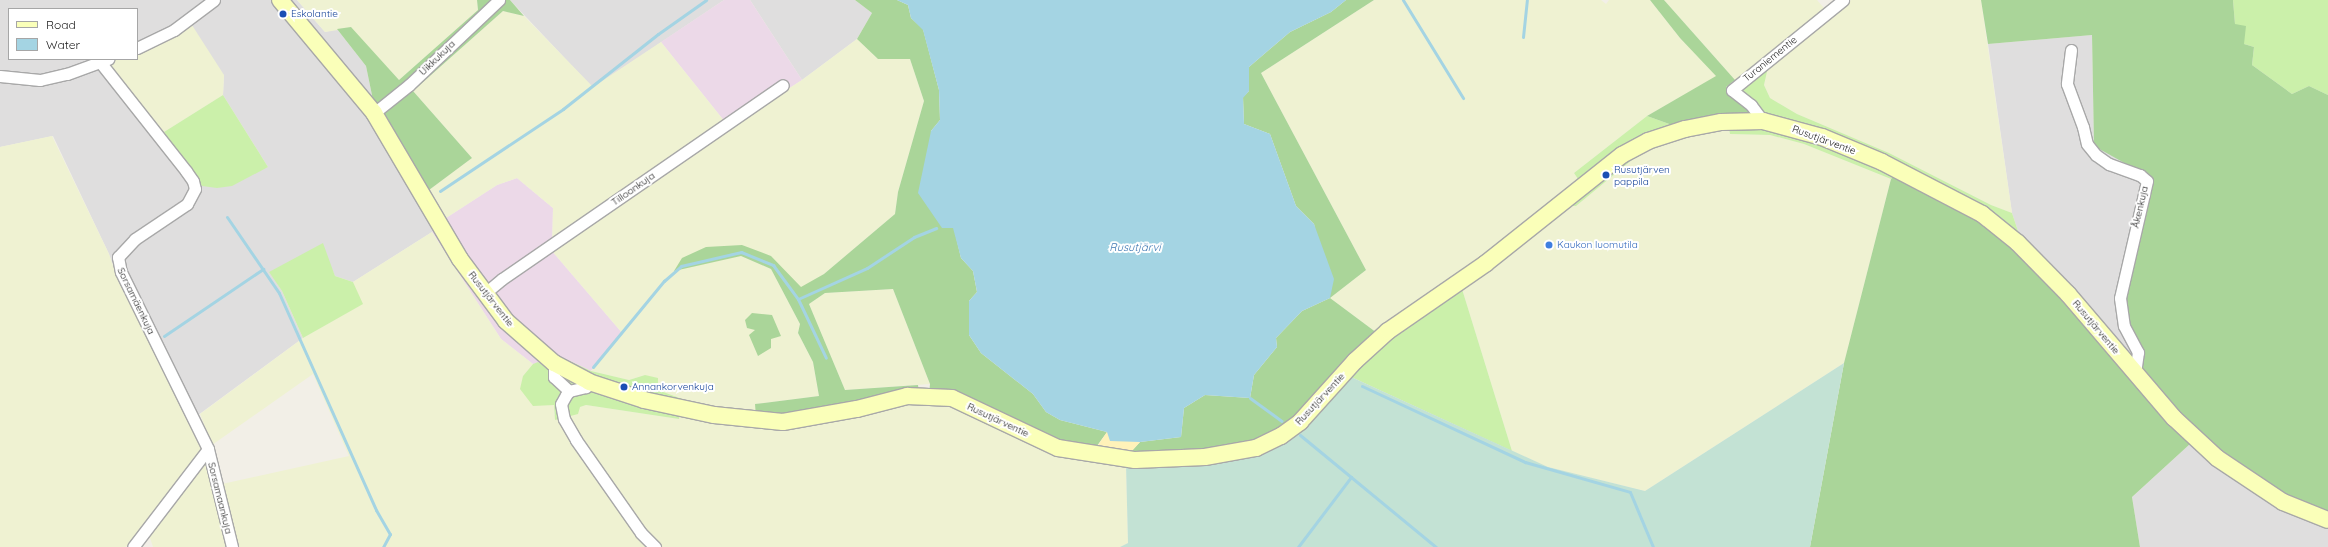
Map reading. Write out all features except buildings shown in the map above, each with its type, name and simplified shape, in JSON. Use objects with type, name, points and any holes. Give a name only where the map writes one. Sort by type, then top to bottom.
[{"type":"main road","name":"Rusutjärventie","points":[[280,0],[374,114],[460,259],[484,294],[510,325],[554,363],[589,382],[666,406],[762,421],[784,422],[856,409],[907,396],[952,398],[1058,448],[1135,460],[1205,457],[1256,448],[1281,436],[1300,422],[1355,361],[1388,331],[1485,264],[1622,155],[1648,141],[1684,128],[1721,122],[1763,122],[1815,135],[1875,159],[1938,189],[1982,214],[2018,243],[2068,294],[2174,418],[2217,458],[2284,502],[2328,520]]},
{"type":"street","points":[[138,48],[174,30],[214,0]]},
{"type":"street","name":"Uikkukuja","points":[[374,114],[409,85],[499,0]]},
{"type":"street","name":"Turaniementie","points":[[1763,122],[1751,105],[1732,90],[1843,0]]},
{"type":"street","name":"Åkenkuja","points":[[2070,50],[2067,84],[2087,144],[2096,155],[2108,164],[2140,175],[2146,181],[2120,298],[2124,326],[2138,352],[2135,373]]},
{"type":"street","points":[[0,76],[40,80],[104,61]]},
{"type":"street","name":"Sorsamäenkuja","points":[[104,61],[193,181],[192,198],[187,204],[135,238],[124,248],[118,257],[118,263],[208,449]]},
{"type":"street","name":"Tilloonkuja","points":[[484,294],[509,275],[783,85]]},
{"type":"street","points":[[554,363],[554,377],[569,391]]},
{"type":"street","points":[[589,382],[586,387],[569,391],[561,404],[564,419],[576,440],[641,534],[655,547]]},
{"type":"street","points":[[133,547],[208,449]]},
{"type":"street","name":"Sorsamaankuja","points":[[208,449],[232,547]]},
{"type":"shaded area","points":[[0,0],[297,0],[325,32],[337,29],[366,66],[373,100],[446,218],[432,232],[353,282],[335,276],[332,269],[270,272],[282,291],[303,338],[190,421],[119,283],[109,254],[53,136],[0,147]],"holes":[[[8,8],[138,8],[138,51],[224,75],[223,95],[268,167],[202,186],[164,132],[107,63],[114,60],[8,60]]]},
{"type":"shaded area","points":[[510,0],[724,0],[593,88]]},
{"type":"shaded area","points":[[724,0],[750,0],[802,80],[729,127],[661,42]]},
{"type":"shaded area","points":[[750,0],[855,0],[872,13],[857,39],[802,80]]},
{"type":"shaded area","points":[[2092,35],[2094,145],[2153,179],[2142,221],[2139,368],[2020,237],[2012,213],[1988,44]]},
{"type":"shaded area","points":[[517,178],[553,208],[552,251],[623,334],[591,371],[557,355],[548,370],[538,363],[533,364],[501,339],[432,232],[446,218],[497,185]]},
{"type":"shaded area","points":[[2196,442],[2328,524],[2328,547],[2140,547],[2132,497],[2190,444]]},
{"type":"green space","points":[[297,0],[477,0],[478,10],[399,80],[351,28],[325,32]]},
{"type":"green space","points":[[477,0],[510,0],[524,16],[503,11],[413,91],[472,158],[429,190],[373,100],[366,66],[337,29],[351,27],[399,80],[478,10]]},
{"type":"green space","points":[[855,0],[897,0],[908,5],[911,18],[923,29],[939,90],[940,120],[931,131],[961,258],[973,271],[977,292],[969,301],[969,335],[981,353],[1033,394],[1046,412],[1060,420],[1107,432],[1094,450],[1130,453],[1140,442],[1181,437],[1184,408],[1205,395],[1250,398],[1254,375],[1277,347],[1276,338],[1302,311],[1330,298],[1377,333],[1349,376],[1311,422],[1296,436],[1283,442],[1126,465],[929,394],[930,384],[893,289],[825,293],[809,304],[845,390],[918,385],[919,393],[855,407],[756,417],[755,404],[819,396],[813,362],[798,333],[800,324],[771,269],[741,256],[674,271],[682,258],[706,247],[742,245],[771,256],[801,287],[824,274],[895,214],[898,192],[924,101],[910,59],[878,59],[857,39],[872,13]]},
{"type":"green space","points":[[1346,0],[1374,0],[1261,73],[1366,270],[1330,298],[1314,224],[1296,206],[1270,134],[1244,124],[1243,97],[1249,91],[1249,67],[1290,32],[1331,12]]},
{"type":"green space","points":[[1374,0],[1601,0],[1606,4],[1609,0],[1650,0],[1680,38],[1717,76],[1647,116],[1574,173],[1578,179],[1527,221],[1453,279],[1377,333],[1330,298],[1366,270],[1261,73]]},
{"type":"green space","points":[[1650,0],[1664,0],[1735,80],[1726,87],[1752,115],[1672,125],[1647,116],[1716,76],[1680,38]]},
{"type":"green space","points":[[1664,0],[1817,0],[1831,16],[1851,0],[1981,0],[2012,213],[1991,205],[1889,153],[1797,114],[1770,98],[1764,85],[1767,67],[1735,80]]},
{"type":"green space","points":[[1981,0],[2233,0],[2235,24],[2246,26],[2244,44],[2254,47],[2252,65],[2292,94],[2309,86],[2328,95],[2328,518],[2312,517],[2196,442],[2190,444],[2132,497],[2140,547],[1810,547],[1844,363],[1891,179],[1897,173],[1980,216],[2138,368],[2127,326],[2124,299],[2153,179],[2094,146],[2092,35],[1988,44]]},
{"type":"green space","points":[[2233,0],[2328,0],[2328,95],[2309,86],[2292,94],[2252,65],[2254,47],[2244,44],[2235,24]]},
{"type":"green space","points":[[503,11],[524,16],[593,87],[661,42],[729,127],[802,80],[857,39],[878,59],[910,59],[924,101],[898,192],[895,214],[824,274],[801,289],[742,245],[675,270],[741,256],[771,269],[800,324],[798,333],[813,362],[819,396],[756,404],[756,417],[909,401],[953,404],[1126,465],[1128,543],[1120,547],[153,547],[150,538],[139,531],[126,547],[0,547],[0,147],[52,136],[109,254],[119,283],[202,446],[213,486],[349,456],[313,374],[212,445],[200,414],[303,338],[362,304],[353,282],[432,232],[501,339],[533,364],[523,376],[554,405],[554,415],[586,405],[679,419],[645,375],[629,380],[591,371],[623,334],[552,251],[553,208],[517,178],[497,185],[446,218],[429,190],[472,158],[413,91]]},
{"type":"green space","points":[[190,22],[224,75],[223,95],[164,132],[106,63],[114,60],[138,60],[138,50]]},
{"type":"green space","points":[[1768,67],[1764,85],[1770,98],[1797,114],[1889,153],[1991,205],[2012,213],[2020,237],[1897,173],[1891,179],[1804,144],[1770,135],[1730,134],[1729,129],[1694,132],[1638,155],[1576,206],[1567,206],[1462,289],[1512,451],[1349,376],[1453,279],[1578,179],[1574,173],[1647,116],[1672,125],[1752,115],[1726,86]]},
{"type":"green space","points":[[223,95],[268,167],[232,186],[217,188],[202,186],[164,132]]},
{"type":"green space","points":[[1729,129],[1730,134],[1770,135],[1804,144],[1891,179],[1844,363],[1645,491],[1548,467],[1512,451],[1462,289],[1567,206],[1576,206],[1638,155],[1678,136]]},
{"type":"green space","points":[[323,243],[335,276],[353,282],[363,304],[303,338],[282,291],[269,272]]},
{"type":"green space","points":[[893,289],[930,384],[845,390],[809,304],[825,293]]},
{"type":"green space","points":[[752,313],[772,315],[781,336],[771,339],[771,348],[758,356],[749,335],[755,330],[747,328],[745,320]]},
{"type":"green space","points":[[557,355],[591,371],[629,380],[645,375],[658,378],[658,390],[682,399],[679,419],[586,405],[580,407],[578,414],[555,420],[554,405],[533,406],[520,389],[523,376],[533,364],[538,362],[548,369]]},
{"type":"green space","points":[[1844,363],[1810,547],[1120,547],[1128,543],[1126,465],[1283,442],[1296,436],[1311,422],[1349,376],[1548,467],[1645,491]]},
{"type":"sand","points":[[1107,432],[1131,441],[1140,442],[1130,453],[1094,451]]},
{"type":"water","name":"Rusutjärvi","points":[[897,0],[1346,0],[1331,12],[1290,32],[1249,67],[1249,91],[1243,98],[1244,124],[1270,134],[1296,206],[1314,224],[1334,279],[1330,298],[1302,311],[1276,338],[1277,347],[1254,375],[1250,398],[1205,395],[1184,408],[1181,437],[1140,442],[1110,441],[1107,432],[1060,420],[1046,412],[1033,394],[981,353],[969,335],[969,301],[977,292],[973,271],[961,258],[953,228],[942,228],[918,193],[931,131],[940,120],[939,90],[923,30],[911,18],[908,5]]},
{"type":"waterway","points":[[440,191],[563,109],[658,34],[706,0]]},
{"type":"waterway","points":[[1403,0],[1463,98]]},
{"type":"waterway","points":[[1523,37],[1527,0]]},
{"type":"waterway","points":[[227,217],[279,293],[376,510],[390,534],[383,547]]},
{"type":"waterway","points":[[593,367],[664,281],[681,266],[741,252],[773,265],[798,299],[867,268],[914,237],[936,228]]},
{"type":"waterway","points":[[164,336],[263,269]]},
{"type":"waterway","points":[[798,299],[826,358]]},
{"type":"waterway","points":[[1362,386],[1525,462],[1630,492],[1653,547]]},
{"type":"waterway","points":[[1250,398],[1282,421]]},
{"type":"waterway","points":[[1300,435],[1436,547]]},
{"type":"waterway","points":[[1298,547],[1351,477]]},
{"type":"place","name":"Eskolantie","points":[[283,14]]},
{"type":"place","name":"Rusutjärven pappila","points":[[1606,175]]},
{"type":"place","name":"Kaukon luomutila","points":[[1549,245]]},
{"type":"place","name":"Annankorvenkuja","points":[[624,387]]}]
